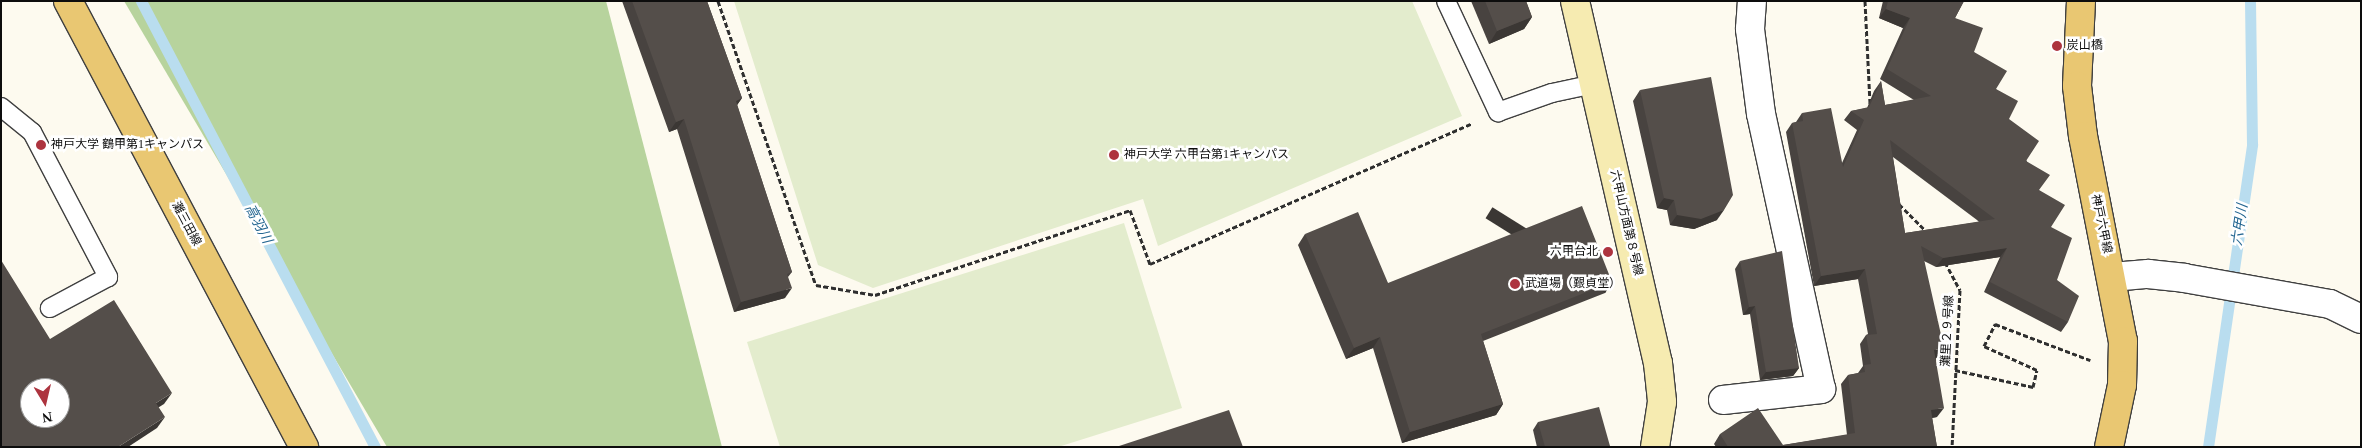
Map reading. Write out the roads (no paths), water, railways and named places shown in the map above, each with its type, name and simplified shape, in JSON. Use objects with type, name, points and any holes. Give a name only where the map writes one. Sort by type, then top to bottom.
[{"type":"main road","name":"灘三田線","points":[[68,1],[304,447]]},
{"type":"main road","name":"神戸六甲線","points":[[2081,1],[2077,86],[2082,128],[2112,278],[2124,364],[2109,447]]},
{"type":"street","name":"六甲山方面第８号線","points":[[1575,1],[1658,363],[1662,402],[1655,447]]},
{"type":"street","points":[[1723,400],[1821,389],[1761,114],[1750,29],[1752,1]]},
{"type":"street","points":[[2112,278],[2148,274],[2184,278],[2313,301],[2361,319]]},
{"type":"lane","points":[[1446,1],[1498,112],[1552,93],[1594,84]]},
{"type":"lane","points":[[1,108],[32,132],[108,277],[50,308]]},
{"type":"waterway","name":"高羽川","points":[[141,1],[375,447]]},
{"type":"waterway","name":"六甲川","points":[[2208,447],[2252,144],[2250,1]]},
{"type":"place","name":"炭山橋","points":[[2057,46]]},
{"type":"place","name":"神戸大学 鶴甲第1キャンパス","points":[[41,145]]},
{"type":"place","name":"神戸大学 六甲台第1キャンパス","points":[[1114,155]]},
{"type":"place","name":"六甲台北","points":[[1608,252]]},
{"type":"place","name":"武道場（艱貞堂）","points":[[1515,284]]}]
